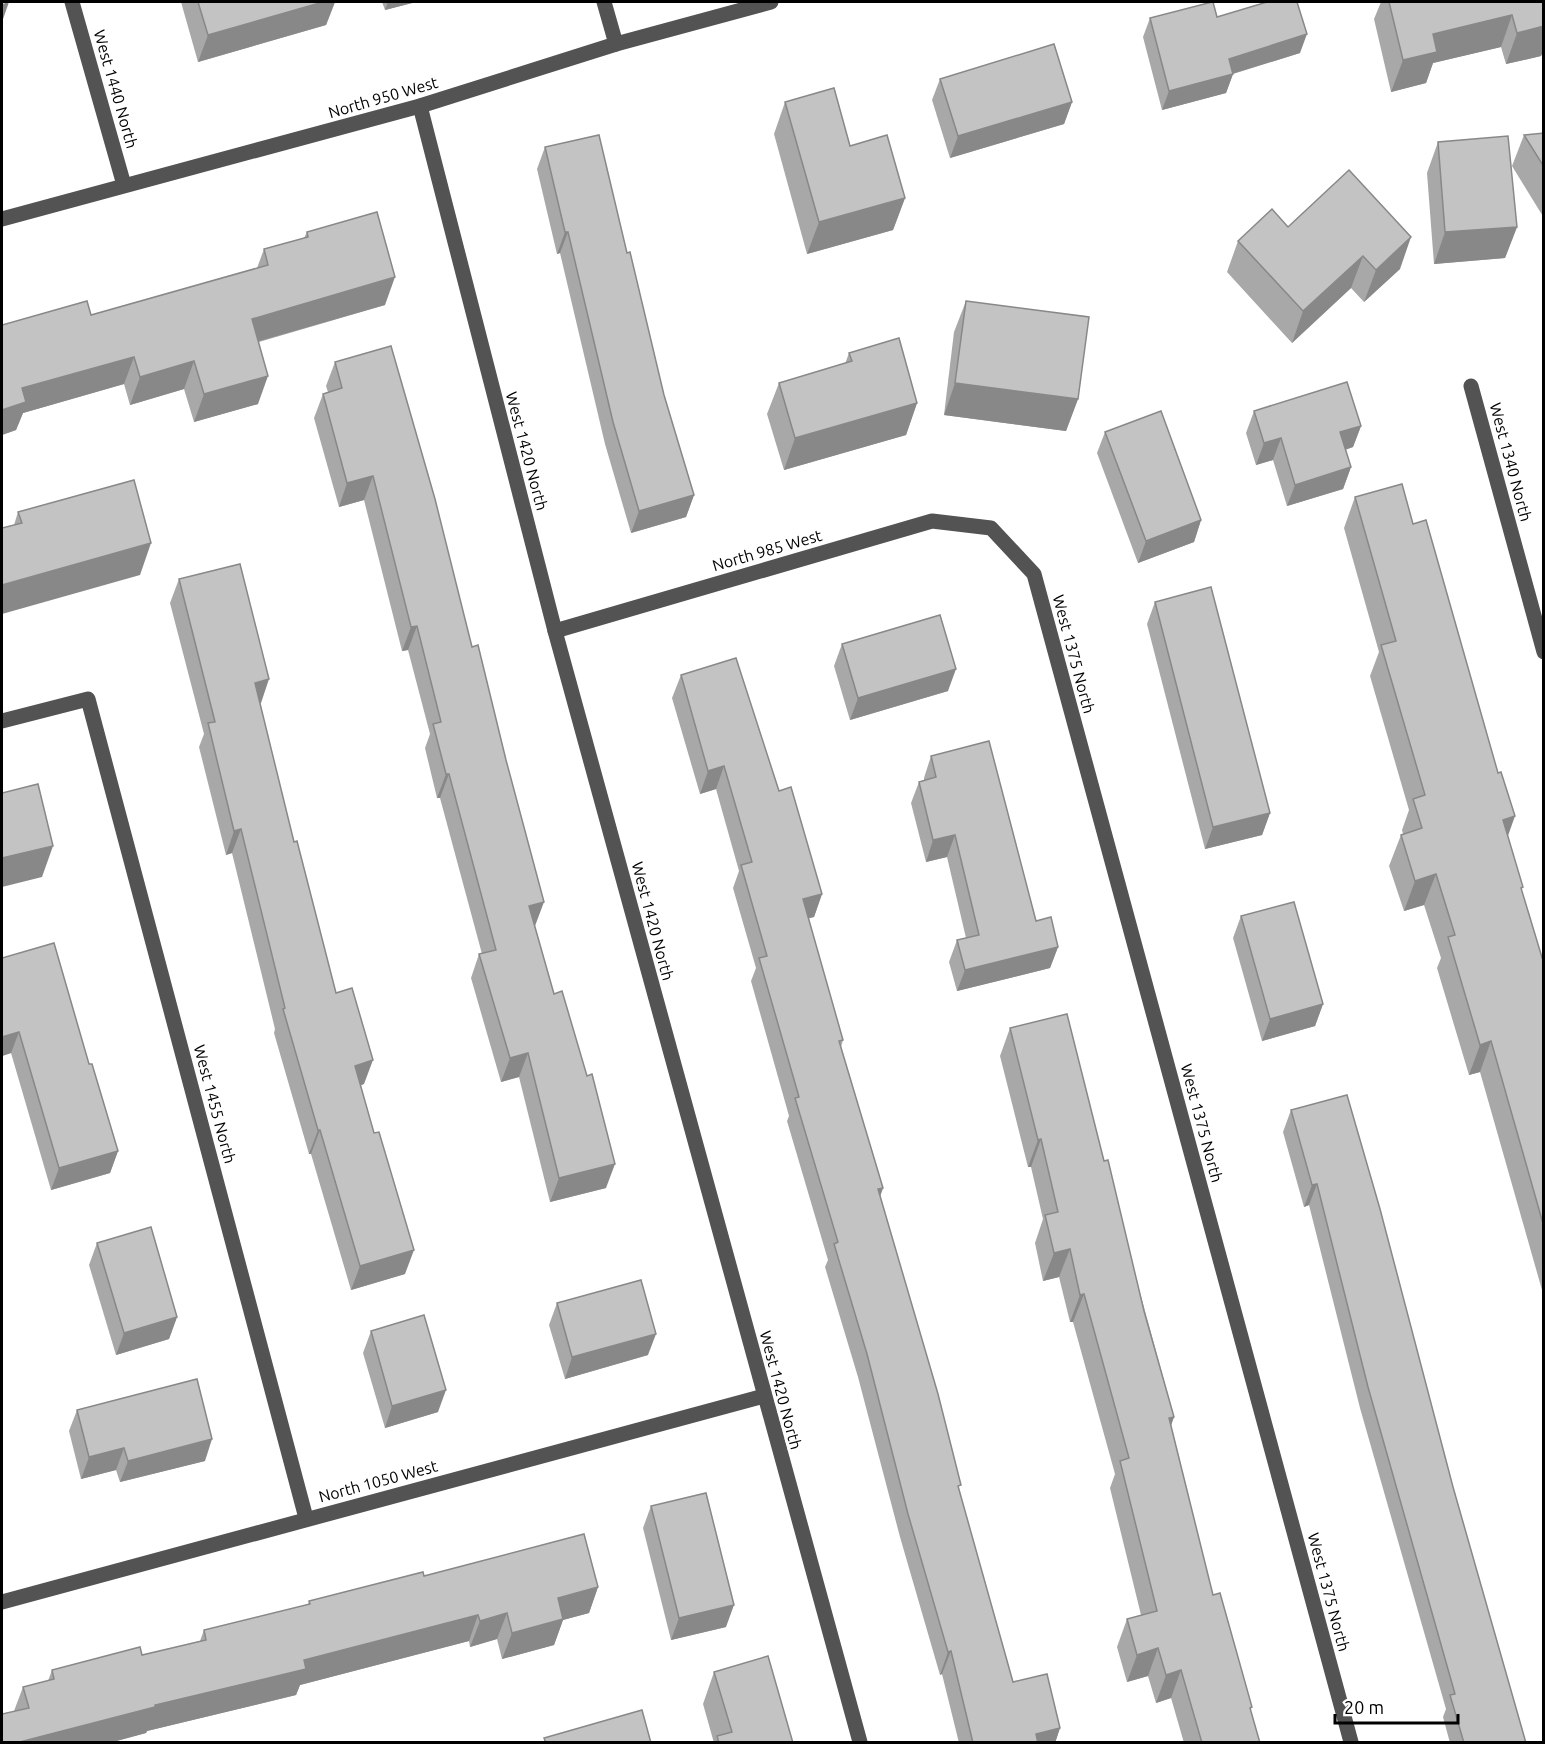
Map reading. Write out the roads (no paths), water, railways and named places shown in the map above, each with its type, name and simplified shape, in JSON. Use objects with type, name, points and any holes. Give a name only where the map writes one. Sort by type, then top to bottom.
[{"type":"street","name":"West 1440 North","points":[[72,2],[124,185]]},
{"type":"street","points":[[604,2],[616,44]]},
{"type":"street","name":"North 950 West","points":[[2,219],[420,106],[616,44],[771,2]]},
{"type":"street","name":"West 1420 North","points":[[420,106],[555,631],[860,1743]]},
{"type":"street","name":"West 1340 North","points":[[1472,386],[1544,652]]},
{"type":"street","name":"North 985 West","points":[[555,631],[932,521],[991,528]]},
{"type":"street","name":"West 1375 North","points":[[991,528],[1034,574],[1351,1743]]},
{"type":"street","name":"West 1455 North","points":[[2,721],[88,699],[306,1518]]},
{"type":"street","name":"North 1050 West","points":[[2,1602],[764,1396]]}]
